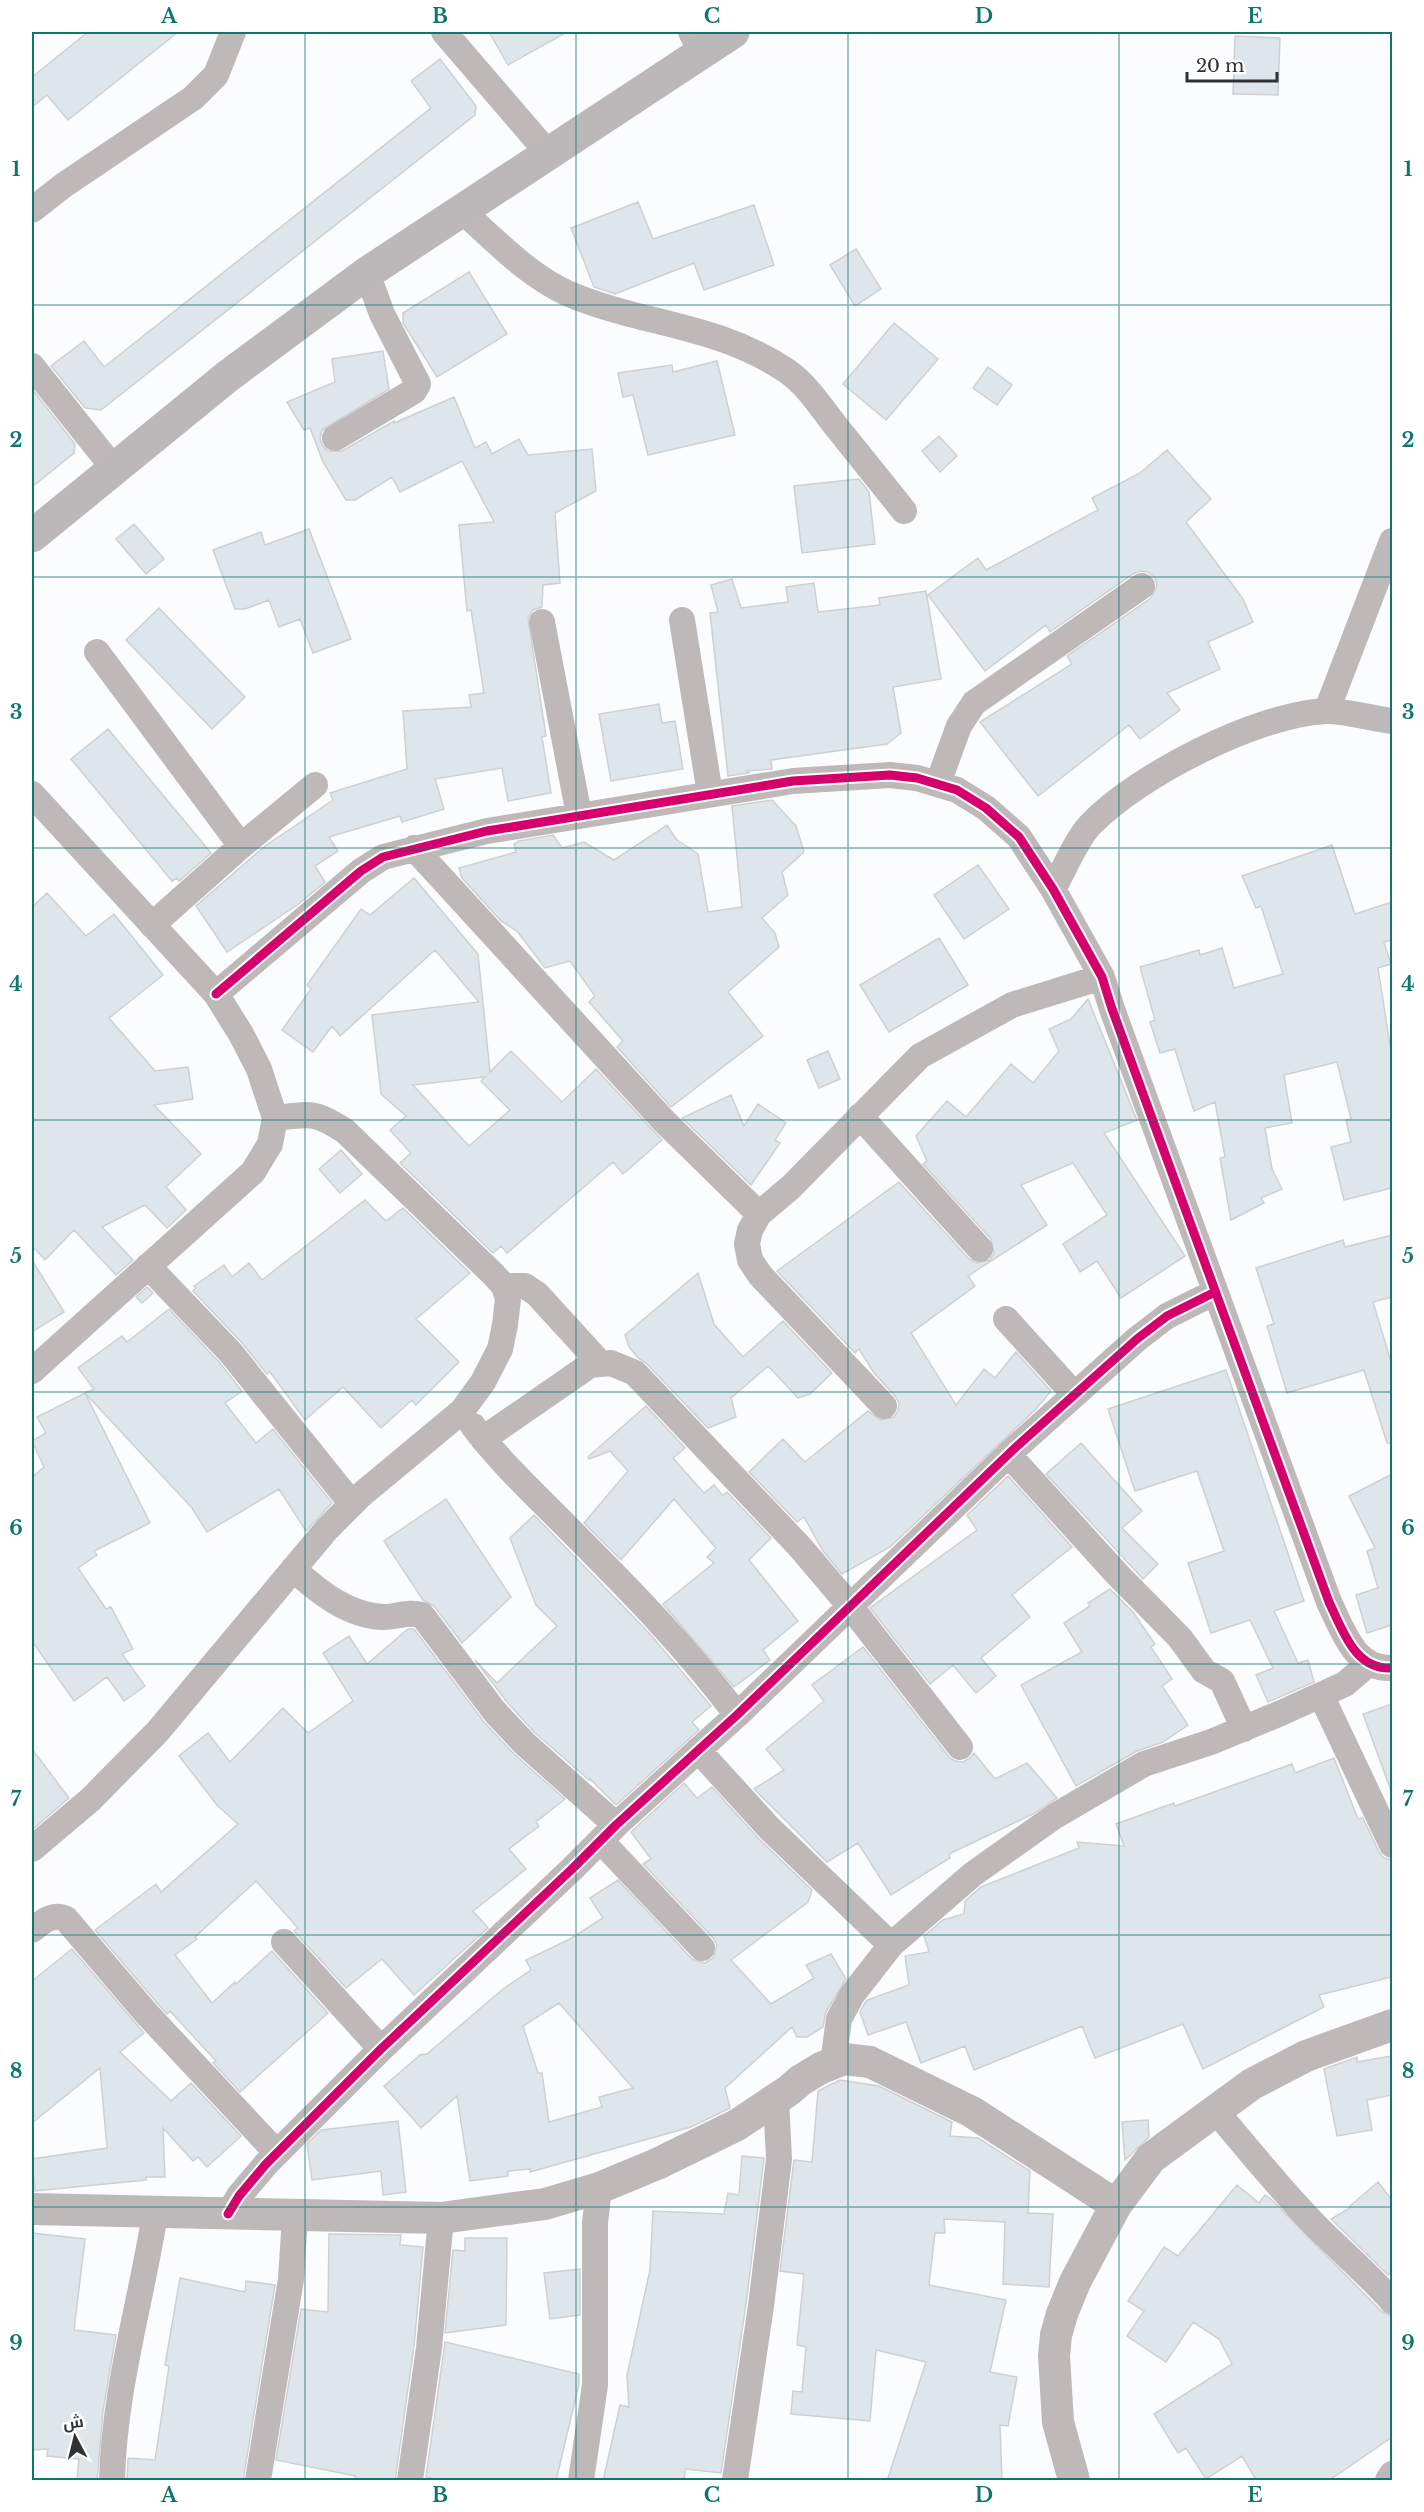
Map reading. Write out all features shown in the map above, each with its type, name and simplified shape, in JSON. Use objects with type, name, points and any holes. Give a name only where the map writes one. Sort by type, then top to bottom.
[{"type":"main road","points":[[32,536],[228,376],[367,273],[548,153],[696,42],[733,32]]},
{"type":"street","points":[[32,210],[64,185],[193,98],[216,75],[233,32]]},
{"type":"street","points":[[444,32],[548,153]]},
{"type":"street","points":[[461,210],[540,278],[566,293],[593,304],[702,331],[750,348],[788,372],[808,389],[904,511]]},
{"type":"street","points":[[335,438],[414,391],[418,384],[415,374],[382,314],[367,273]]},
{"type":"street","points":[[32,366],[115,470]]},
{"type":"street","points":[[1327,710],[1392,541]]},
{"type":"street","points":[[938,783],[959,726],[974,703],[1143,586]]},
{"type":"street","points":[[682,620],[710,794]]},
{"type":"street","points":[[542,622],[579,815]]},
{"type":"street","points":[[97,652],[241,846]]},
{"type":"street","points":[[1053,889],[1087,827],[1114,803],[1160,772],[1232,736],[1290,715],[1327,710],[1392,721]]},
{"type":"street","points":[[216,994],[361,871],[383,857],[487,831],[793,781],[890,775],[938,783],[957,790],[986,808],[1019,837],[1053,889],[1102,976],[1112,1009],[1329,1602],[1347,1639],[1380,1666],[1244,1729],[1144,1764],[1055,1816],[973,1874],[891,1945],[852,1995],[839,2019],[833,2063]]},
{"type":"street","points":[[152,925],[241,846],[315,785]]},
{"type":"street","points":[[32,794],[216,994],[242,1034],[259,1069],[274,1118],[270,1144],[253,1172],[32,1371]]},
{"type":"street","points":[[414,848],[664,1121],[759,1214]]},
{"type":"street","points":[[884,1406],[772,1290],[750,1260],[747,1244],[750,1230],[759,1214],[791,1187],[920,1056],[1012,1005],[1102,976]]},
{"type":"street","points":[[32,1849],[90,1800],[158,1731],[327,1529],[417,1446],[462,1411],[483,1382],[500,1350],[508,1299],[504,1286],[345,1131],[322,1116],[309,1114],[274,1118]]},
{"type":"street","points":[[861,1116],[980,1249]]},
{"type":"street","points":[[148,1266],[231,1353],[352,1504]]},
{"type":"street","points":[[504,1286],[525,1286],[537,1294],[600,1363]]},
{"type":"street","points":[[228,2214],[239,2196],[278,2153],[381,2049],[608,1833],[737,1715],[1008,1454],[1074,1394],[1167,1316],[1215,1292]]},
{"type":"street","points":[[1006,1319],[1074,1394]]},
{"type":"street","points":[[483,1438],[584,1368],[600,1363],[611,1363],[635,1373],[800,1548],[850,1606],[960,1747]]},
{"type":"street","points":[[462,1411],[483,1438],[705,1672],[737,1715]]},
{"type":"street","points":[[1008,1454],[1117,1574],[1180,1638],[1204,1671],[1222,1681],[1244,1729]]},
{"type":"street","points":[[293,1569],[331,1600],[363,1614],[383,1617],[410,1613],[422,1616],[495,1713],[608,1833],[702,1948]]},
{"type":"street","points":[[1321,1695],[1392,1845]]},
{"type":"street","points":[[698,1750],[771,1829],[891,1945]]},
{"type":"street","points":[[32,1930],[52,1917],[61,1916],[66,1919],[146,2013],[278,2153]]},
{"type":"street","points":[[284,1942],[381,2049]]},
{"type":"street","points":[[1074,2481],[1058,2422],[1054,2356],[1056,2335],[1062,2314],[1076,2282],[1116,2205],[1151,2158],[1252,2084],[1306,2056],[1392,2025]]},
{"type":"street","points":[[32,2209],[155,2214],[441,2218],[545,2204],[599,2188],[657,2164],[737,2125],[801,2080],[833,2063],[844,2060],[870,2062],[972,2112],[1116,2205]]},
{"type":"street","points":[[735,2481],[761,2306],[779,2159],[776,2099]]},
{"type":"street","points":[[1215,2110],[1284,2192],[1318,2228],[1369,2275],[1392,2301]]},
{"type":"street","points":[[580,2481],[595,2385],[595,2223],[599,2188]]},
{"type":"street","points":[[112,2481],[120,2400],[155,2214]]},
{"type":"street","points":[[258,2481],[291,2279],[295,2217]]},
{"type":"street","points":[[410,2481],[429,2348],[441,2218]]},
{"type":"street","points":[[1388,2481],[1392,2474]]},
{"type":"building","points":[[88,32],[178,32],[68,120],[47,95],[32,107],[32,77]]},
{"type":"building","points":[[489,32],[567,32],[508,65]]},
{"type":"building","points":[[1235,36],[1280,38],[1278,95],[1233,94]]},
{"type":"building","points":[[440,59],[476,106],[475,115],[101,410],[85,408],[51,366],[84,341],[104,367],[431,108],[411,81]]},
{"type":"building","points":[[638,202],[653,239],[754,205],[774,265],[704,290],[694,263],[615,294],[594,287],[571,228]]},
{"type":"building","points":[[856,249],[881,289],[855,306],[830,265]]},
{"type":"building","points":[[469,272],[507,334],[437,377],[403,323],[403,313]]},
{"type":"building","points":[[894,323],[938,359],[886,420],[843,384]]},
{"type":"building","points":[[383,351],[389,389],[322,430],[320,438],[322,445],[328,451],[342,451],[394,421],[394,423],[454,397],[475,448],[486,442],[492,454],[519,439],[528,455],[592,449],[596,491],[555,513],[560,583],[543,585],[542,607],[533,610],[528,618],[546,736],[542,737],[551,793],[508,801],[502,768],[435,779],[444,809],[402,822],[400,816],[329,837],[338,851],[315,866],[325,882],[300,903],[227,952],[196,906],[265,846],[333,800],[330,793],[407,769],[403,711],[471,707],[469,695],[484,693],[471,610],[467,611],[459,525],[494,522],[462,461],[400,492],[392,477],[355,500],[346,500],[323,462],[310,428],[304,430],[287,402],[335,382],[332,359]]},
{"type":"building","points":[[717,361],[735,435],[648,455],[633,395],[623,397],[618,373],[672,365],[673,372]]},
{"type":"building","points":[[988,367],[1012,385],[997,405],[973,388]]},
{"type":"building","points":[[32,389],[75,444],[74,453],[32,487]]},
{"type":"building","points":[[939,436],[957,456],[940,472],[922,451]]},
{"type":"building","points":[[1167,450],[1211,499],[1186,522],[1243,599],[1253,622],[1208,642],[1220,669],[1167,693],[1180,710],[1140,739],[1129,725],[1038,796],[980,722],[1072,664],[1067,656],[1151,598],[1157,585],[1155,578],[1148,572],[1140,571],[1133,574],[1050,632],[1046,625],[985,671],[928,595],[978,558],[986,570],[1098,510],[1092,498],[1140,473]]},
{"type":"building","points":[[859,479],[869,492],[875,544],[802,553],[794,486]]},
{"type":"building","points":[[134,524],[164,559],[146,574],[116,539]]},
{"type":"building","points":[[309,529],[351,639],[313,653],[300,619],[279,627],[269,600],[245,609],[235,609],[213,550],[261,532],[265,545]]},
{"type":"building","points":[[732,579],[741,608],[788,602],[786,587],[814,583],[818,612],[880,605],[879,598],[926,591],[941,679],[893,687],[901,733],[887,744],[771,760],[772,769],[747,771],[749,773],[728,776],[710,613],[718,612],[711,585]]},
{"type":"building","points":[[159,608],[245,697],[212,729],[126,640]]},
{"type":"building","points":[[659,704],[662,723],[675,721],[683,769],[611,781],[599,714]]},
{"type":"building","points":[[108,729],[211,853],[179,881],[177,878],[172,881],[71,759]]},
{"type":"building","points":[[772,800],[796,826],[804,852],[782,872],[788,895],[762,918],[775,933],[779,947],[728,992],[763,1036],[671,1107],[617,1047],[623,1041],[589,1002],[595,996],[570,961],[545,968],[517,931],[501,921],[462,878],[459,868],[516,852],[514,844],[519,841],[553,835],[562,848],[584,842],[614,860],[667,825],[677,840],[698,854],[708,912],[742,907],[732,806]]},
{"type":"building","points":[[1332,845],[1355,914],[1392,902],[1392,940],[1384,942],[1391,964],[1378,968],[1392,1058],[1392,1188],[1344,1200],[1331,1147],[1351,1142],[1346,1120],[1351,1119],[1337,1062],[1284,1075],[1292,1123],[1265,1128],[1272,1169],[1282,1189],[1261,1198],[1264,1203],[1231,1220],[1220,1158],[1225,1157],[1215,1102],[1194,1111],[1175,1049],[1160,1053],[1150,1022],[1155,1020],[1140,967],[1199,950],[1200,955],[1222,948],[1234,988],[1283,974],[1261,906],[1256,908],[1242,876]]},
{"type":"building","points":[[978,865],[1009,909],[964,939],[934,895]]},
{"type":"building","points":[[414,878],[478,954],[490,1072],[511,1051],[562,1102],[596,1069],[662,1140],[623,1174],[613,1162],[507,1253],[501,1246],[493,1253],[400,1163],[411,1153],[390,1130],[406,1116],[381,1094],[372,1015],[479,1002],[435,950],[340,1036],[332,1026],[313,1052],[282,1030],[311,989],[307,985],[361,909],[370,915]],"holes":[[[485,1077],[481,1081],[510,1110],[469,1146],[413,1085]]]},
{"type":"building","points":[[47,893],[86,936],[114,914],[163,975],[109,1018],[155,1071],[188,1067],[193,1099],[154,1105],[201,1154],[166,1187],[186,1210],[167,1228],[145,1205],[102,1227],[133,1260],[116,1275],[74,1230],[45,1260],[32,1246],[32,907]]},
{"type":"building","points":[[939,938],[968,985],[889,1032],[860,985]]},
{"type":"building","points":[[1088,999],[1137,1120],[1104,1133],[1185,1256],[1121,1298],[1097,1261],[1080,1272],[1063,1244],[1107,1215],[1073,1163],[1021,1185],[1047,1225],[968,1276],[975,1286],[911,1333],[956,1405],[984,1369],[995,1378],[1016,1352],[1051,1391],[1036,1409],[890,1547],[842,1574],[823,1551],[804,1517],[797,1522],[749,1472],[783,1439],[805,1462],[868,1411],[880,1420],[894,1417],[899,1403],[874,1373],[859,1349],[855,1353],[777,1271],[899,1182],[969,1259],[976,1263],[990,1260],[994,1253],[991,1239],[923,1164],[927,1161],[916,1136],[947,1101],[966,1117],[1011,1064],[1033,1083],[1059,1051],[1049,1029],[1071,1019]]},
{"type":"building","points":[[828,1051],[840,1079],[819,1088],[807,1060]]},
{"type":"building","points":[[731,1095],[744,1126],[758,1104],[786,1123],[775,1140],[780,1143],[751,1185],[682,1118]]},
{"type":"building","points":[[341,1150],[362,1174],[340,1193],[319,1169]]},
{"type":"building","points":[[365,1200],[386,1221],[403,1208],[470,1273],[416,1319],[459,1362],[416,1405],[412,1400],[381,1428],[343,1387],[305,1420],[270,1372],[267,1374],[242,1343],[193,1291],[196,1288],[194,1286],[224,1265],[232,1277],[249,1263],[262,1280]]},
{"type":"building","points":[[1392,1235],[1392,1297],[1373,1302],[1392,1365],[1392,1443],[1387,1443],[1364,1370],[1287,1393],[1267,1326],[1274,1324],[1256,1268],[1343,1240],[1345,1247]]},
{"type":"building","points":[[32,1260],[64,1312],[32,1332]]},
{"type":"building","points":[[698,1273],[714,1324],[743,1357],[783,1321],[832,1373],[810,1394],[798,1398],[768,1366],[731,1398],[736,1417],[708,1428],[646,1363],[638,1358],[629,1347],[625,1335]]},
{"type":"building","points":[[147,1287],[153,1293],[142,1303],[136,1297]]},
{"type":"building","points":[[169,1309],[220,1363],[242,1391],[225,1403],[256,1443],[273,1429],[332,1503],[306,1531],[279,1489],[207,1532],[192,1508],[85,1393],[94,1389],[78,1368],[122,1336],[127,1342]]},
{"type":"building","points":[[1226,1370],[1304,1601],[1274,1611],[1298,1663],[1308,1660],[1314,1682],[1268,1702],[1256,1675],[1273,1668],[1250,1620],[1211,1633],[1188,1563],[1224,1551],[1197,1471],[1135,1491],[1108,1409]]},
{"type":"building","points":[[85,1393],[150,1523],[94,1551],[97,1555],[78,1568],[106,1609],[111,1607],[133,1649],[122,1654],[145,1686],[124,1701],[107,1677],[74,1701],[32,1641],[32,1477],[44,1467],[32,1441],[46,1433],[37,1417]]},
{"type":"building","points":[[646,1406],[685,1448],[673,1458],[704,1493],[714,1485],[723,1496],[727,1492],[771,1538],[749,1560],[798,1621],[763,1650],[770,1660],[734,1687],[663,1604],[714,1563],[707,1557],[716,1548],[674,1499],[621,1560],[584,1523],[628,1471],[610,1451],[589,1459],[588,1457]]},
{"type":"building","points":[[1081,1443],[1142,1511],[1122,1528],[1158,1564],[1143,1579],[1046,1474]]},
{"type":"building","points":[[1392,1474],[1392,1625],[1367,1633],[1356,1595],[1378,1588],[1367,1551],[1375,1548],[1349,1496]]},
{"type":"building","points":[[1008,1476],[1072,1547],[1012,1595],[1030,1617],[981,1658],[996,1676],[976,1693],[953,1665],[930,1684],[870,1608],[977,1530],[967,1515]]},
{"type":"building","points":[[446,1499],[511,1597],[462,1643],[434,1606],[423,1600],[384,1541]]},
{"type":"building","points":[[534,1515],[650,1634],[711,1706],[692,1722],[699,1730],[616,1805],[590,1779],[534,1732],[507,1702],[475,1660],[497,1683],[557,1626],[536,1605],[510,1538]]},
{"type":"building","points":[[1110,1589],[1133,1612],[1155,1644],[1151,1647],[1172,1679],[1162,1686],[1188,1725],[1163,1742],[1137,1751],[1076,1786],[1021,1685],[1082,1652],[1064,1623],[1090,1606],[1088,1603]]},
{"type":"building","points":[[408,1629],[414,1629],[484,1722],[514,1754],[565,1799],[536,1822],[539,1826],[509,1849],[526,1869],[473,1911],[488,1928],[414,1995],[382,1959],[346,1988],[294,1931],[298,1928],[256,1881],[195,1937],[197,1939],[175,1955],[212,2003],[272,1951],[328,2013],[240,2092],[213,2063],[216,2061],[170,2011],[167,2014],[95,1930],[156,1884],[161,1892],[238,1824],[217,1805],[179,1756],[208,1733],[230,1762],[283,1708],[308,1733],[353,1701],[323,1653],[349,1636],[367,1664]]},
{"type":"building","points":[[863,1647],[949,1757],[963,1762],[974,1753],[995,1779],[1027,1763],[1057,1798],[1033,1814],[949,1854],[950,1858],[891,1895],[858,1843],[827,1862],[754,1789],[784,1770],[766,1749],[824,1701],[812,1685]]},
{"type":"building","points":[[1392,1704],[1392,1788],[1390,1788],[1363,1714]]},
{"type":"building","points":[[32,1749],[69,1798],[32,1830]]},
{"type":"building","points":[[1334,1758],[1358,1819],[1363,1818],[1379,1852],[1384,1858],[1392,1860],[1392,1977],[1319,1995],[1324,2007],[1203,2069],[1183,2024],[1095,2058],[1082,2026],[974,2070],[965,2046],[921,2063],[906,2022],[868,2035],[860,2012],[867,2000],[909,1985],[905,1956],[929,1952],[924,1936],[943,1920],[964,1914],[965,1901],[981,1887],[1079,1848],[1077,1842],[1124,1846],[1116,1824],[1174,1803],[1175,1806],[1292,1764],[1295,1773]]},
{"type":"building","points":[[684,1783],[697,1798],[712,1787],[759,1839],[812,1890],[808,1902],[731,1960],[771,2004],[814,1978],[806,1965],[831,1954],[846,1979],[826,2012],[823,2027],[807,2037],[797,2037],[792,2027],[725,2088],[730,2108],[691,2127],[530,2172],[530,2169],[508,2171],[508,2176],[470,2181],[457,2096],[421,2128],[384,2086],[420,2055],[427,2054],[503,1989],[531,1970],[526,1960],[570,1939],[603,1918],[590,1898],[618,1880],[692,1959],[705,1963],[713,1958],[717,1945],[713,1938],[643,1864],[651,1859],[631,1832]],"holes":[[[559,2003],[633,2088],[599,2097],[602,2107],[549,2122],[542,2073],[538,2073],[523,2026]]]},
{"type":"building","points":[[72,1949],[144,2033],[120,2052],[171,2101],[191,2083],[241,2136],[207,2167],[198,2157],[193,2161],[163,2128],[165,2177],[146,2177],[146,2180],[35,2191],[32,2159],[107,2148],[100,2068],[32,2123],[32,1981]]},
{"type":"building","points":[[1392,2056],[1392,2095],[1367,2100],[1372,2130],[1337,2136],[1324,2069],[1357,2057],[1357,2062]]},
{"type":"building","points":[[840,2080],[879,2086],[952,2122],[950,2136],[978,2138],[1030,2171],[1028,2213],[1053,2214],[1049,2287],[1003,2284],[1005,2222],[944,2219],[945,2233],[935,2233],[929,2285],[1006,2300],[990,2372],[1017,2377],[1008,2426],[1000,2425],[1002,2481],[887,2481],[926,2362],[876,2350],[870,2421],[791,2414],[793,2391],[802,2392],[806,2347],[797,2345],[804,2274],[780,2271],[794,2160],[812,2162],[818,2091]]},
{"type":"building","points":[[1148,2120],[1149,2137],[1125,2160],[1122,2122]]},
{"type":"building","points":[[398,2121],[406,2192],[383,2195],[381,2171],[312,2180],[307,2144],[321,2130]]},
{"type":"building","points":[[742,2156],[764,2158],[746,2304],[721,2473],[685,2469],[684,2481],[603,2481],[620,2405],[629,2407],[627,2375],[650,2270],[653,2211],[724,2214],[728,2193],[739,2195]]},
{"type":"building","points":[[1378,2182],[1392,2200],[1392,2272],[1388,2275],[1331,2219],[1350,2208]]},
{"type":"building","points":[[1237,2185],[1259,2203],[1265,2195],[1272,2200],[1381,2311],[1392,2316],[1392,2437],[1328,2481],[1257,2481],[1242,2456],[1206,2479],[1186,2448],[1178,2453],[1154,2414],[1232,2364],[1219,2339],[1193,2322],[1166,2362],[1127,2336],[1144,2311],[1128,2301],[1164,2247],[1178,2256]]},
{"type":"building","points":[[32,2233],[85,2239],[74,2330],[116,2335],[103,2411],[97,2481],[77,2481],[79,2459],[47,2456],[48,2449],[32,2450]]},
{"type":"building","points":[[329,2234],[401,2235],[400,2245],[423,2247],[414,2346],[395,2481],[356,2481],[355,2476],[276,2460],[301,2309],[328,2312]]},
{"type":"building","points":[[465,2238],[507,2238],[506,2325],[445,2333],[453,2250],[465,2251]]},
{"type":"building","points":[[580,2269],[580,2315],[550,2319],[544,2273]]},
{"type":"building","points":[[180,2278],[245,2292],[246,2281],[275,2285],[243,2481],[127,2481],[128,2458],[155,2460],[169,2366],[165,2365]]},
{"type":"building","points":[[445,2342],[579,2374],[579,2384],[556,2481],[440,2481],[426,2477]]},
{"type":"cycle path","points":[[216,994],[361,871],[383,857],[487,831],[793,781],[890,775],[917,778],[957,790],[986,808],[1019,837],[1053,889],[1102,977],[1329,1602],[1345,1636],[1359,1656],[1379,1667],[1392,1668]]},
{"type":"cycle path","points":[[228,2214],[239,2196],[266,2164],[381,2049],[616,1825],[737,1715],[1015,1448],[1137,1339],[1167,1316],[1215,1292]]}]
